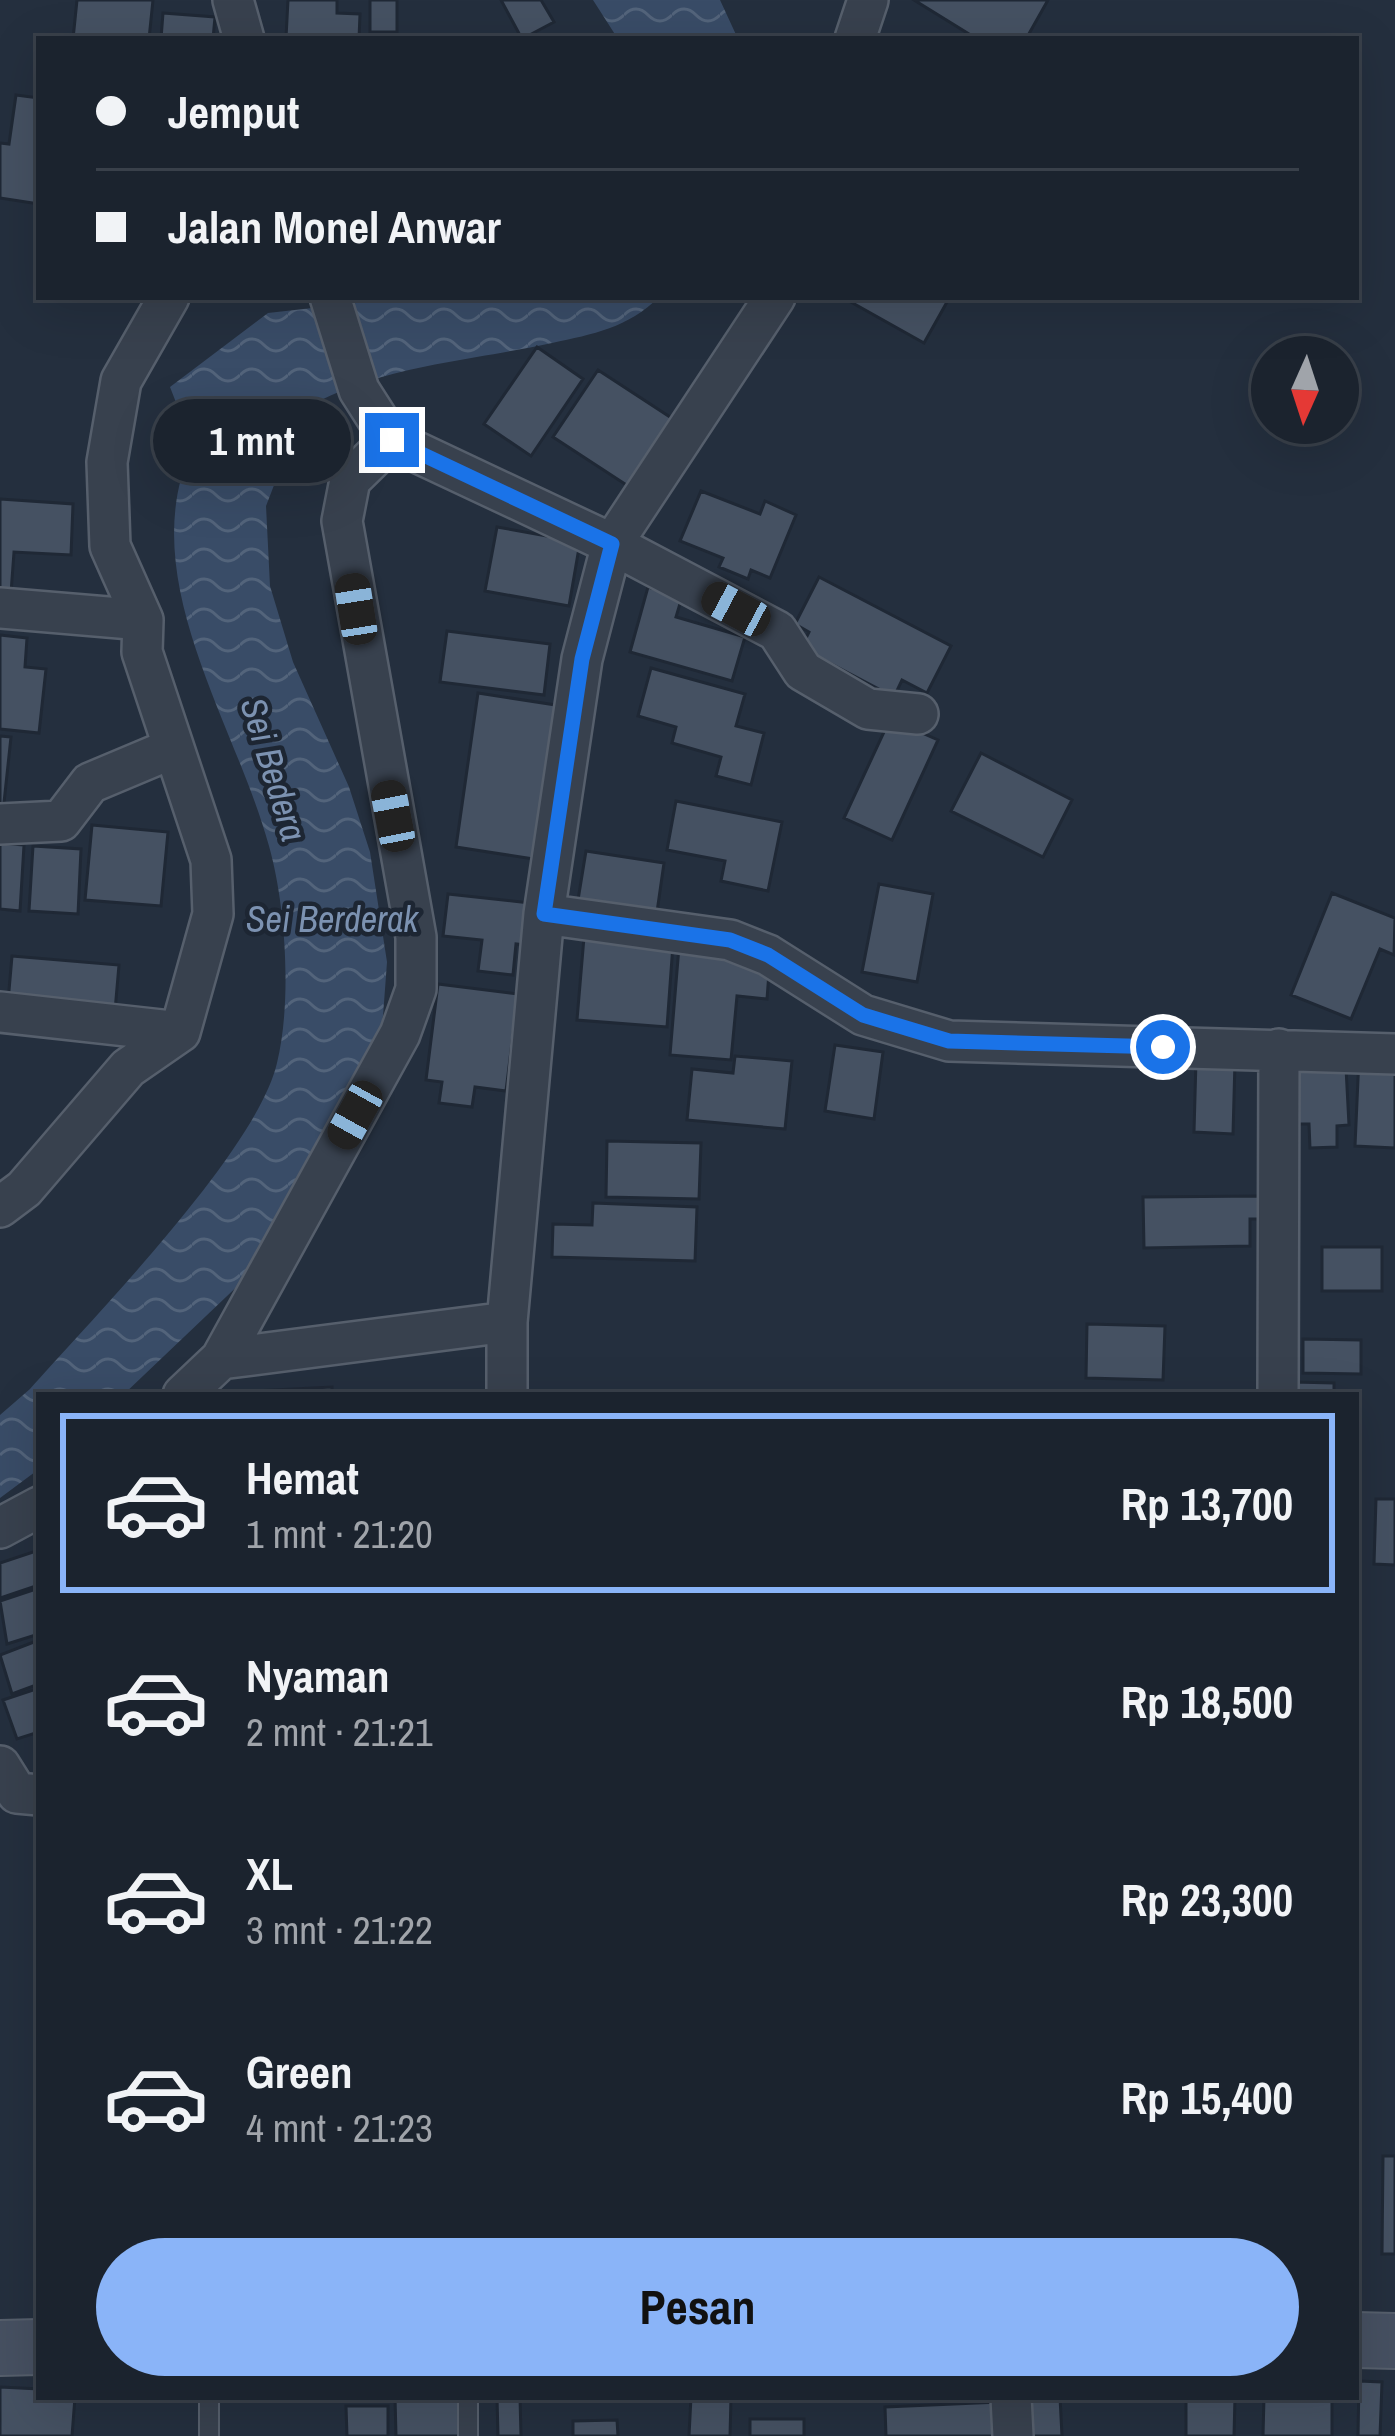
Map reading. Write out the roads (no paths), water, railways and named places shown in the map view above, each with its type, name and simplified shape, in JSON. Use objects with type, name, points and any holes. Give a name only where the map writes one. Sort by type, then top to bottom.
[{"type":"street","points":[[233,0],[243,36]]},
{"type":"street","points":[[856,36],[868,0]]},
{"type":"street","points":[[0,1207],[24,1189],[128,1068],[181,1032],[213,914],[211,860],[142,652],[143,620],[110,546],[107,462],[121,381],[167,300]]},
{"type":"street","points":[[331,300],[359,390],[392,440],[612,544],[777,631],[803,671],[868,709],[918,714]]},
{"type":"street","points":[[507,1392],[507,1322],[544,914],[582,659],[612,544],[773,300]]},
{"type":"street","points":[[186,1392],[220,1359],[400,1034],[416,989],[416,938],[341,520],[350,480],[392,440]]},
{"type":"street","points":[[0,608],[143,620]]},
{"type":"street","points":[[0,824],[61,821],[90,783],[171,749]]},
{"type":"street","points":[[544,914],[730,940],[768,955],[863,1015],[949,1041],[1395,1054]]},
{"type":"street","points":[[0,1012],[181,1032]]},
{"type":"street","points":[[1277,1392],[1279,1049]]},
{"type":"street","points":[[220,1359],[507,1322]]},
{"type":"street","points":[[0,1528],[36,1510]]},
{"type":"street","points":[[0,1766],[16,1793],[36,1795]]},
{"type":"street","points":[[1359,2340],[1395,2341]]},
{"type":"street","points":[[0,2348],[36,2347]]},
{"type":"street","points":[[1011,2400],[1013,2436]]},
{"type":"lane","points":[[209,2400],[209,2436]]},
{"type":"lane","points":[[468,2400],[468,2436]]},
{"type":"water","points":[[593,0],[720,0],[737,36],[616,36]]},
{"type":"water","name":"Sei Berderak","points":[[383,300],[656,300],[635,316],[596,333],[361,384],[292,417],[262,442],[276,480],[266,506],[270,586],[293,662],[349,787],[370,852],[387,962],[377,1043],[247,1277],[126,1392],[36,1392],[36,1471],[0,1498],[0,1415],[93,1320],[207,1185],[239,1141],[277,1063],[285,954],[275,870],[253,798],[195,648],[181,596],[174,545],[177,495],[193,446],[170,387],[268,313]]},
{"type":"water label","name":"Sei Bedera","points":[[274,769]]}]
